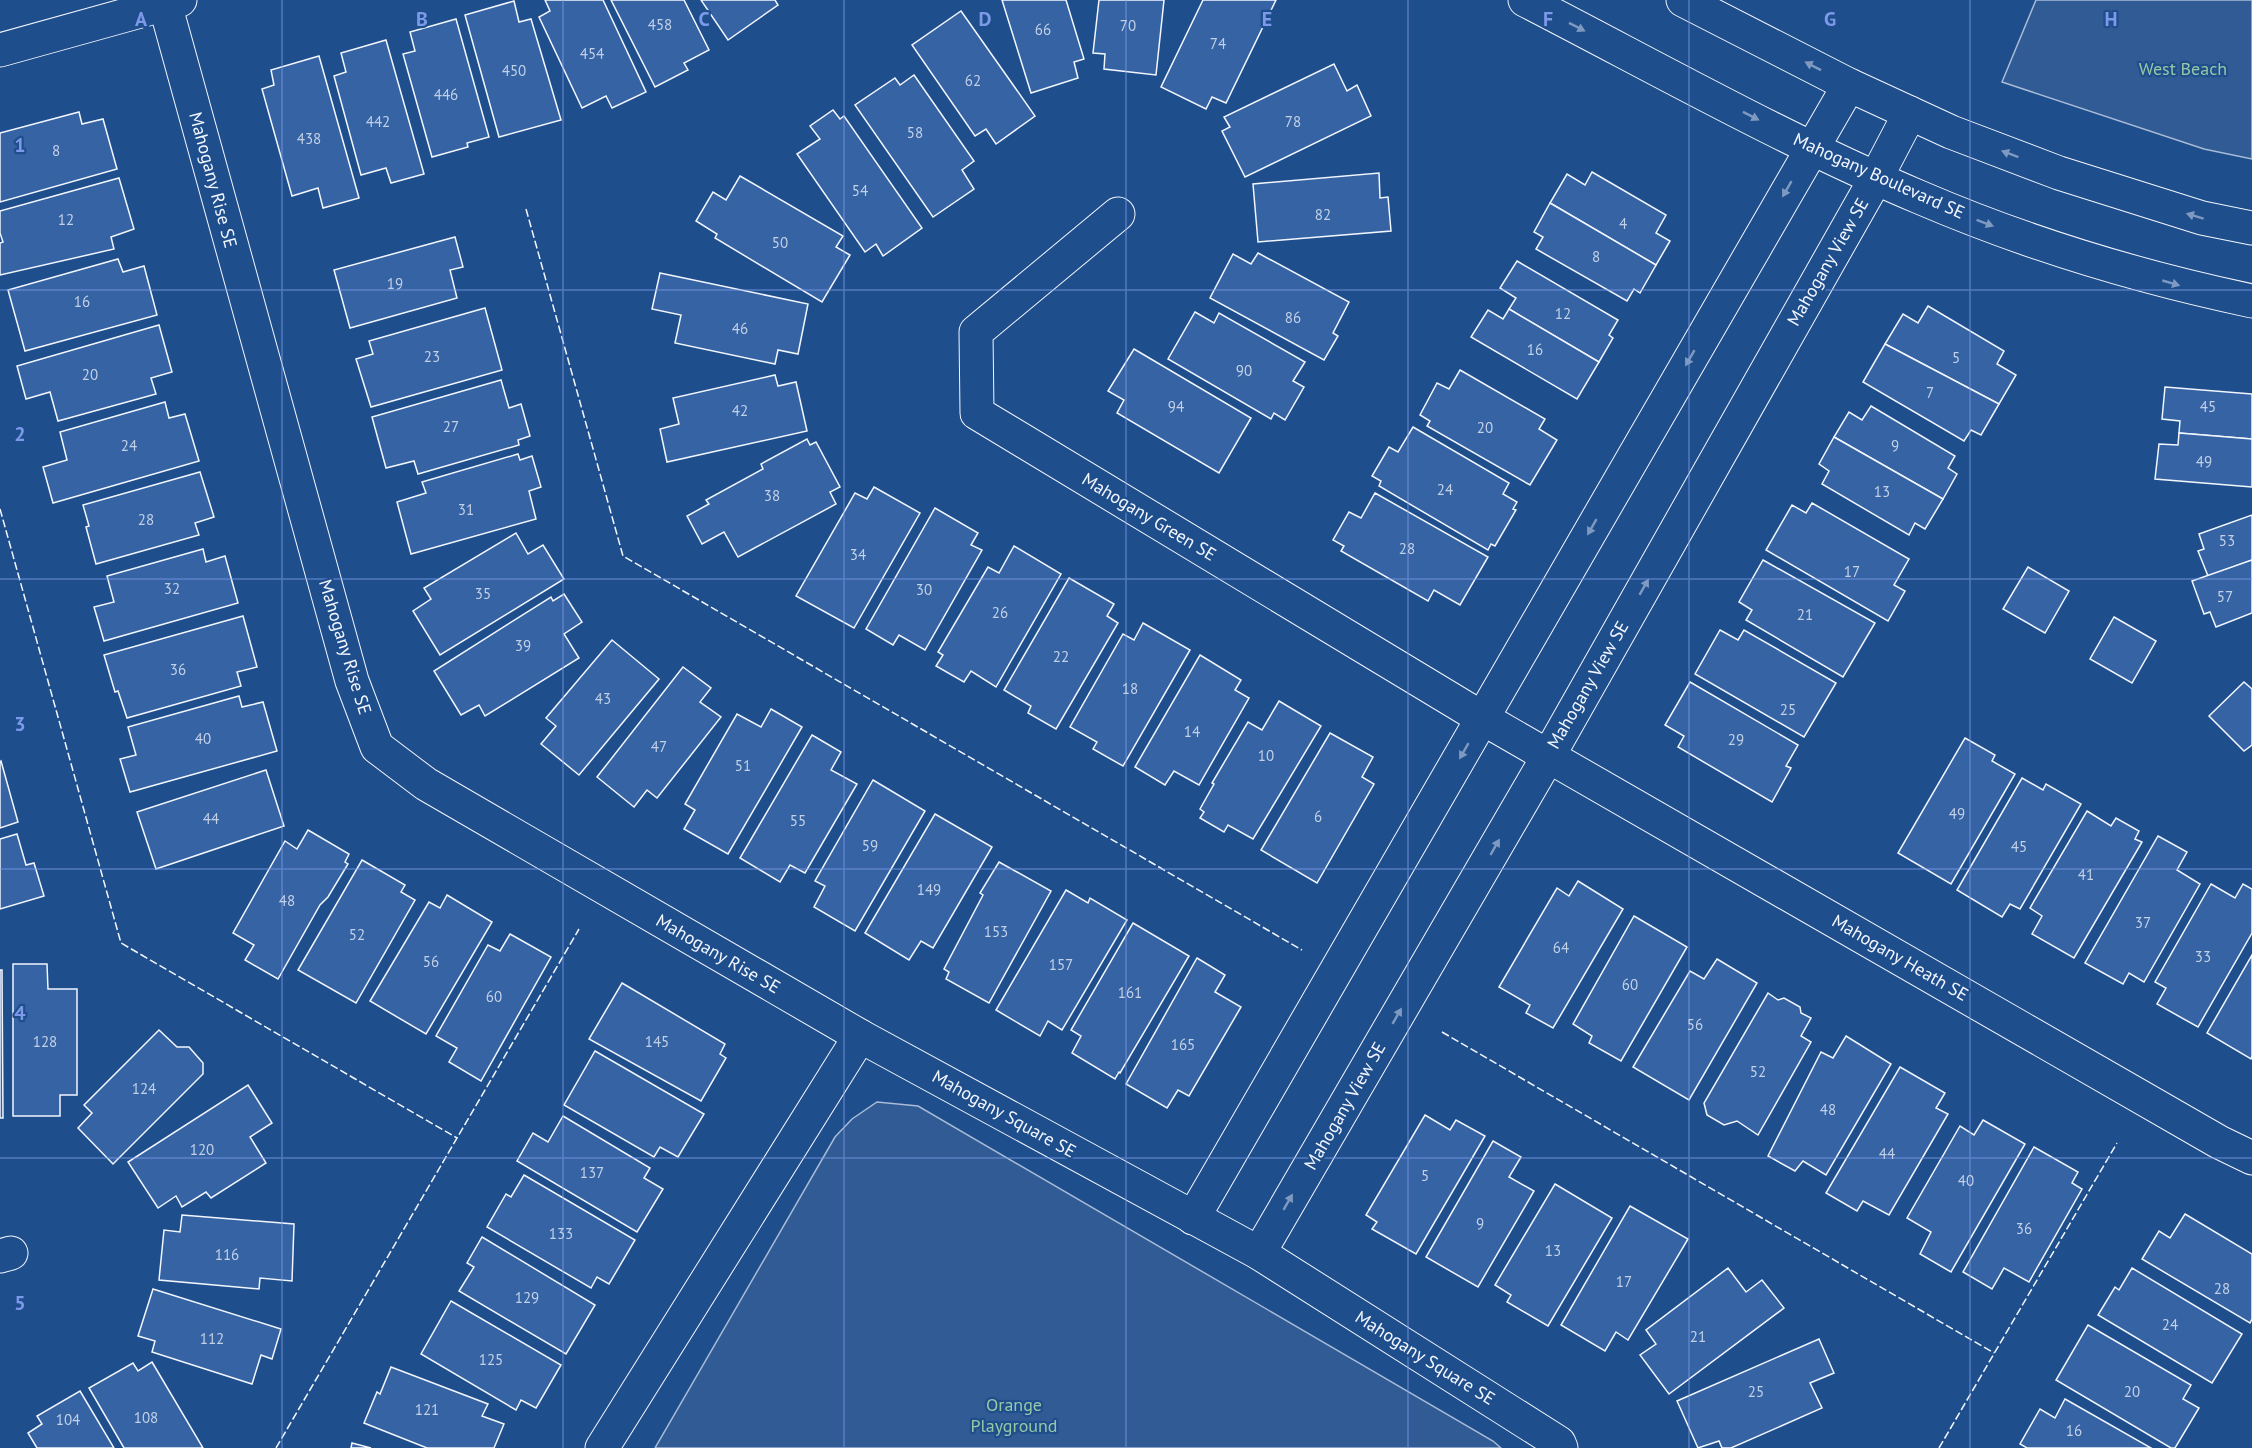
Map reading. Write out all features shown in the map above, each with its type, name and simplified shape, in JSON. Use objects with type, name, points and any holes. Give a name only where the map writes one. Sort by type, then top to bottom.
[{"type":"street","name":"Mahogany Boulevard SE","points":[[1525,0],[1876,178],[1990,225],[2105,264],[2182,286],[2252,301]]},
{"type":"street","points":[[1683,0],[1849,85],[1951,132],[2059,173],[2202,218],[2252,228]]},
{"type":"street","points":[[0,50],[172,2]]},
{"type":"street","name":"Mahogany Rise SE","points":[[172,2],[352,681],[377,747],[426,784],[860,1036]]},
{"type":"street","points":[[1193,1218],[1811,147],[1849,85]]},
{"type":"street","name":"Mahogany View SE","points":[[1259,1253],[1549,755],[1876,178],[1910,113]]},
{"type":"street","name":"Mahogany Green SE","points":[[1119,214],[976,332],[977,413],[1482,718],[1549,755]]},
{"type":"street","name":"Mahogany Heath SE","points":[[1549,755],[2219,1142],[2252,1158]]},
{"type":"street","points":[[602,1448],[860,1036]]},
{"type":"street","name":"Mahogany Square SE","points":[[860,1036],[1259,1253],[1559,1443],[1561,1448]]},
{"type":"shaded area","name":"West Beach","points":[[2036,0],[2252,0],[2252,159],[2204,149],[2002,82]]},
{"type":"shaded area","points":[[877,1102],[918,1106],[1493,1441],[1501,1448],[655,1448],[835,1137],[852,1119]]},
{"type":"building","points":[[545,0],[603,0],[646,92],[612,108],[606,96],[582,108],[539,17],[550,11]]},
{"type":"building","points":[[611,0],[684,0],[709,50],[684,63],[688,70],[655,87]]},
{"type":"building","points":[[701,0],[775,0],[778,5],[728,40]]},
{"type":"building","points":[[1002,0],[1066,0],[1084,59],[1074,62],[1078,78],[1031,93]]},
{"type":"building","points":[[1099,0],[1164,0],[1156,75],[1104,69],[1105,54],[1093,53]]},
{"type":"building","points":[[1203,0],[1276,0],[1226,103],[1212,97],[1206,109],[1161,87]]},
{"type":"building","points":[[514,1],[519,22],[531,19],[561,120],[499,137],[465,15]]},
{"type":"building","points":[[961,11],[1035,116],[996,144],[986,129],[975,136],[912,45]]},
{"type":"building","points":[[456,19],[489,137],[467,143],[468,147],[432,157],[403,54],[415,51],[410,32]]},
{"type":"building","points":[[386,40],[424,174],[391,183],[386,168],[361,175],[334,76],[346,72],[341,53]]},
{"type":"building","points":[[319,56],[359,198],[323,208],[318,188],[292,196],[262,89],[274,85],[271,70]]},
{"type":"building","points":[[1334,64],[1347,91],[1357,85],[1371,116],[1245,177],[1222,131],[1230,127],[1224,117]]},
{"type":"building","points":[[914,75],[974,161],[962,170],[974,189],[933,217],[855,105],[895,78],[900,85]]},
{"type":"building","points":[[833,110],[840,119],[844,116],[922,228],[883,256],[876,244],[865,252],[797,154],[820,139],[810,126]]},
{"type":"building","points":[[79,112],[82,124],[103,119],[117,169],[0,202],[0,133]]},
{"type":"building","points":[[1592,172],[1666,215],[1656,233],[1670,241],[1656,265],[1550,203],[1567,174],[1585,185]]},
{"type":"building","points":[[1379,173],[1380,198],[1388,197],[1391,231],[1258,242],[1253,184]]},
{"type":"building","points":[[740,176],[843,236],[836,247],[850,255],[822,302],[715,238],[717,234],[696,221],[713,192],[726,200]]},
{"type":"building","points":[[119,178],[134,229],[111,237],[114,249],[0,275],[0,243],[3,242],[0,233],[0,211]]},
{"type":"building","points":[[1550,203],[1656,265],[1640,293],[1634,289],[1627,301],[1536,249],[1543,237],[1534,232]]},
{"type":"building","points":[[455,237],[463,267],[450,270],[457,298],[350,328],[334,270]]},
{"type":"building","points":[[1258,253],[1349,302],[1333,333],[1338,336],[1324,360],[1210,298],[1233,254],[1251,264]]},
{"type":"building","points":[[118,259],[123,272],[144,266],[157,315],[25,351],[8,290]]},
{"type":"building","points":[[1517,261],[1618,320],[1609,335],[1613,338],[1599,362],[1509,309],[1516,298],[1500,288]]},
{"type":"building","points":[[660,273],[808,304],[798,354],[778,350],[775,364],[675,343],[681,315],[652,309]]},
{"type":"building","points":[[1928,306],[2004,351],[1997,364],[2016,375],[1999,404],[1885,344],[1903,314],[1918,323]]},
{"type":"building","points":[[485,308],[502,370],[371,407],[356,359],[373,354],[369,341]]},
{"type":"building","points":[[1509,309],[1599,362],[1577,399],[1471,337],[1488,310],[1503,319]]},
{"type":"building","points":[[1195,312],[1214,323],[1219,313],[1305,362],[1293,381],[1304,387],[1285,420],[1274,413],[1271,419],[1168,359]]},
{"type":"building","points":[[159,325],[172,372],[151,378],[156,394],[58,421],[50,392],[26,399],[17,366]]},
{"type":"building","points":[[1885,344],[1999,404],[1981,435],[1971,430],[1964,441],[1863,382]]},
{"type":"building","points":[[1134,349],[1251,418],[1219,473],[1117,413],[1124,400],[1108,391]]},
{"type":"building","points":[[1460,370],[1545,419],[1539,429],[1557,440],[1530,485],[1427,426],[1430,421],[1420,415],[1437,383],[1449,389]]},
{"type":"building","points":[[775,375],[778,386],[796,382],[807,431],[667,462],[660,429],[679,424],[673,398]]},
{"type":"building","points":[[501,380],[509,408],[521,404],[530,436],[518,440],[519,445],[418,474],[414,461],[386,468],[372,417]]},
{"type":"building","points":[[2165,387],[2252,394],[2252,439],[2179,433],[2180,421],[2162,419]]},
{"type":"building","points":[[165,402],[169,418],[185,414],[199,461],[53,503],[43,467],[67,460],[60,432]]},
{"type":"building","points":[[1871,406],[1955,456],[1948,468],[1957,474],[1943,499],[1834,437],[1849,412],[1862,420]]},
{"type":"building","points":[[1413,427],[1509,483],[1503,494],[1517,502],[1513,509],[1516,510],[1495,546],[1491,544],[1488,550],[1379,486],[1381,481],[1372,476],[1389,447],[1398,452]]},
{"type":"building","points":[[2179,433],[2252,439],[2252,487],[2155,479],[2159,444],[2178,445]]},
{"type":"building","points":[[1834,437],[1943,499],[1925,529],[1915,523],[1909,535],[1822,484],[1829,471],[1819,464]]},
{"type":"building","points":[[807,439],[810,445],[816,442],[840,487],[830,492],[836,504],[738,557],[724,532],[702,544],[687,516],[709,504],[706,500],[763,469],[761,464]]},
{"type":"building","points":[[518,454],[520,460],[532,456],[541,487],[529,491],[536,519],[411,554],[397,502],[426,493],[422,482]]},
{"type":"building","points":[[200,472],[214,517],[195,523],[199,535],[96,564],[86,527],[89,526],[83,505]]},
{"type":"building","points":[[874,487],[920,513],[854,628],[796,596],[855,493],[867,499]]},
{"type":"building","points":[[1375,493],[1488,557],[1460,605],[1434,590],[1428,601],[1341,551],[1344,546],[1333,540],[1349,512],[1361,518]]},
{"type":"building","points":[[1812,503],[1909,559],[1894,585],[1905,591],[1888,621],[1766,550],[1792,505],[1806,513]]},
{"type":"building","points":[[935,508],[978,533],[971,545],[982,550],[925,650],[899,635],[893,645],[866,629]]},
{"type":"building","points":[[2252,515],[2252,560],[2208,576],[2198,551],[2204,549],[2199,534]]},
{"type":"building","points":[[516,533],[528,554],[543,545],[564,579],[440,655],[413,611],[431,599],[424,588]]},
{"type":"building","points":[[1014,546],[1061,574],[996,687],[971,671],[964,682],[936,666],[943,655],[938,652],[988,567],[999,573]]},
{"type":"building","points":[[203,549],[206,562],[225,556],[238,603],[104,641],[94,607],[114,602],[107,576]]},
{"type":"building","points":[[1763,560],[1875,623],[1843,677],[1746,620],[1752,610],[1739,602]]},
{"type":"building","points":[[2252,560],[2252,613],[2216,627],[2210,612],[2204,614],[2192,581]]},
{"type":"building","points":[[2028,567],[2069,591],[2045,633],[2003,609]]},
{"type":"building","points":[[1069,578],[1114,604],[1107,616],[1118,623],[1056,729],[1028,713],[1031,706],[1004,690]]},
{"type":"building","points":[[564,594],[582,622],[564,634],[579,658],[485,716],[479,705],[461,715],[434,671],[551,597],[553,601]]},
{"type":"building","points":[[243,616],[257,667],[237,672],[241,686],[127,718],[118,691],[115,692],[104,655]]},
{"type":"building","points":[[2114,617],[2156,641],[2132,683],[2090,659]]},
{"type":"building","points":[[1143,623],[1190,650],[1123,766],[1093,749],[1097,742],[1070,727],[1123,634],[1134,640]]},
{"type":"building","points":[[1720,630],[1738,640],[1744,630],[1836,683],[1804,737],[1695,674]]},
{"type":"building","points":[[612,640],[659,679],[579,775],[541,744],[556,726],[546,718]]},
{"type":"building","points":[[1200,655],[1241,680],[1235,690],[1249,698],[1199,785],[1174,771],[1165,785],[1135,767]]},
{"type":"building","points":[[683,667],[711,688],[700,702],[721,717],[657,798],[647,790],[634,807],[597,777]]},
{"type":"building","points":[[1690,682],[1798,745],[1786,766],[1791,768],[1772,802],[1678,747],[1684,736],[1665,725]]},
{"type":"building","points":[[2244,682],[2252,689],[2252,745],[2244,751],[2209,716]]},
{"type":"building","points":[[239,696],[242,707],[263,702],[277,751],[130,792],[120,759],[136,755],[128,727]]},
{"type":"building","points":[[1279,701],[1321,726],[1253,839],[1228,825],[1224,832],[1200,818],[1204,812],[1200,809],[1214,784],[1212,783],[1248,722],[1262,730]]},
{"type":"building","points":[[771,709],[802,727],[728,854],[684,829],[695,810],[685,804],[737,714],[761,727]]},
{"type":"building","points":[[1330,733],[1373,757],[1362,777],[1374,784],[1317,883],[1261,850]]},
{"type":"building","points":[[812,735],[841,752],[831,770],[857,784],[805,873],[790,865],[780,882],[740,858]]},
{"type":"building","points":[[1965,738],[1995,755],[1992,761],[2015,774],[1951,884],[1898,853]]},
{"type":"building","points":[[0,762],[18,822],[0,828]]},
{"type":"building","points":[[266,770],[284,826],[156,869],[137,812]]},
{"type":"building","points":[[2022,778],[2043,790],[2046,784],[2081,804],[2020,909],[2010,904],[2002,917],[1957,890]]},
{"type":"building","points":[[873,780],[925,811],[855,931],[814,907],[825,886],[815,881]]},
{"type":"building","points":[[2087,811],[2111,826],[2116,818],[2139,831],[2135,839],[2142,842],[2074,958],[2032,934],[2042,916],[2030,908]]},
{"type":"building","points":[[935,814],[992,847],[933,948],[921,941],[909,960],[865,933]]},
{"type":"building","points":[[308,830],[349,854],[345,862],[348,864],[328,897],[320,905],[278,979],[245,960],[254,945],[233,933],[285,841],[297,849]]},
{"type":"building","points":[[17,834],[26,865],[34,863],[44,896],[0,909],[0,839]]},
{"type":"building","points":[[2158,836],[2187,852],[2177,870],[2200,884],[2144,982],[2129,973],[2123,984],[2085,963]]},
{"type":"building","points":[[362,860],[405,885],[401,892],[415,900],[356,1003],[298,970]]},
{"type":"building","points":[[999,862],[1051,891],[989,1003],[946,979],[949,972],[944,969],[983,895],[980,893]]},
{"type":"building","points":[[1578,881],[1623,909],[1553,1028],[1526,1013],[1530,1005],[1499,987],[1557,888],[1569,896]]},
{"type":"building","points":[[2211,884],[2235,898],[2243,884],[2252,889],[2252,933],[2198,1027],[2157,1004],[2166,988],[2155,982]]},
{"type":"building","points":[[1066,890],[1088,903],[1090,898],[1127,920],[1062,1030],[1048,1021],[1040,1036],[996,1010]]},
{"type":"building","points":[[447,895],[492,922],[426,1034],[370,1001],[429,902],[440,908]]},
{"type":"building","points":[[1634,916],[1687,947],[1621,1061],[1589,1043],[1592,1036],[1573,1024]]},
{"type":"building","points":[[1133,923],[1189,956],[1115,1079],[1072,1053],[1081,1036],[1071,1030]]},
{"type":"building","points":[[510,934],[551,957],[481,1081],[449,1062],[457,1048],[436,1036],[488,945],[500,951]]},
{"type":"building","points":[[2252,955],[2252,1056],[2251,1059],[2207,1033]]},
{"type":"building","points":[[1197,958],[1225,975],[1215,992],[1241,1007],[1189,1096],[1178,1090],[1167,1108],[1126,1084]]},
{"type":"building","points":[[1717,959],[1757,983],[1689,1100],[1633,1067],[1690,971],[1704,979]]},
{"type":"building","points":[[13,964],[47,964],[48,989],[77,989],[77,1095],[60,1095],[60,1116],[13,1116]]},
{"type":"building","points":[[0,970],[2,970],[3,1118],[0,1118]]},
{"type":"building","points":[[622,983],[725,1044],[720,1054],[726,1058],[701,1101],[589,1039]]},
{"type":"building","points":[[1768,993],[1778,1000],[1784,998],[1800,1007],[1801,1013],[1811,1018],[1801,1036],[1811,1042],[1758,1135],[1737,1121],[1724,1125],[1707,1115],[1704,1103]]},
{"type":"building","points":[[159,1030],[177,1047],[189,1047],[203,1063],[203,1074],[113,1164],[78,1128],[92,1113],[84,1105]]},
{"type":"building","points":[[1846,1036],[1891,1064],[1826,1175],[1803,1161],[1795,1171],[1768,1156],[1821,1052],[1833,1058]]},
{"type":"building","points":[[595,1051],[704,1114],[678,1157],[660,1147],[654,1157],[564,1105]]},
{"type":"building","points":[[1900,1067],[1945,1093],[1936,1108],[1948,1114],[1889,1215],[1863,1201],[1857,1211],[1826,1193]]},
{"type":"building","points":[[248,1085],[272,1123],[250,1137],[266,1163],[211,1198],[206,1192],[182,1207],[176,1196],[158,1208],[128,1162]]},
{"type":"building","points":[[1425,1115],[1450,1130],[1456,1120],[1485,1136],[1416,1254],[1372,1229],[1377,1222],[1366,1215]]},
{"type":"building","points":[[563,1116],[650,1168],[644,1178],[663,1189],[637,1232],[517,1161],[533,1133],[548,1142]]},
{"type":"building","points":[[1983,1120],[2025,1144],[1951,1272],[1920,1254],[1931,1232],[1907,1218],[1960,1126],[1974,1135]]},
{"type":"building","points":[[1493,1141],[1521,1157],[1509,1177],[1534,1191],[1478,1287],[1426,1257]]},
{"type":"building","points":[[2034,1147],[2078,1172],[2072,1183],[2082,1189],[2029,1282],[2004,1268],[1992,1289],[1963,1272]]},
{"type":"building","points":[[524,1175],[635,1240],[609,1284],[597,1277],[591,1288],[487,1227],[506,1194],[511,1197]]},
{"type":"building","points":[[1555,1184],[1612,1218],[1548,1326],[1507,1302],[1511,1295],[1495,1285]]},
{"type":"building","points":[[1630,1206],[1688,1239],[1628,1340],[1616,1332],[1605,1351],[1561,1325]]},
{"type":"building","points":[[2185,1214],[2252,1254],[2252,1319],[2250,1323],[2142,1259],[2159,1231],[2170,1238]]},
{"type":"building","points":[[182,1215],[294,1224],[292,1281],[260,1278],[259,1289],[159,1280],[164,1230],[180,1232]]},
{"type":"building","points":[[482,1237],[595,1305],[566,1354],[459,1291],[474,1267],[467,1263]]},
{"type":"building","points":[[1728,1268],[1746,1292],[1762,1280],[1784,1308],[1669,1394],[1640,1355],[1656,1344],[1646,1330]]},
{"type":"building","points":[[2132,1268],[2242,1334],[2212,1383],[2098,1315],[2115,1287],[2119,1290]]},
{"type":"building","points":[[153,1289],[281,1329],[272,1359],[261,1355],[252,1384],[152,1352],[155,1341],[138,1336]]},
{"type":"building","points":[[451,1301],[561,1365],[536,1408],[521,1400],[516,1410],[421,1354]]},
{"type":"building","points":[[2088,1325],[2191,1385],[2183,1399],[2199,1408],[2175,1448],[2171,1448],[2056,1380]]},
{"type":"building","points":[[1819,1339],[1834,1373],[1810,1383],[1822,1408],[1731,1448],[1722,1448],[1719,1441],[1698,1448],[1677,1401]]},
{"type":"building","points":[[152,1362],[203,1448],[124,1448],[89,1388],[133,1363],[138,1371]]},
{"type":"building","points":[[391,1367],[488,1404],[482,1416],[504,1424],[494,1448],[427,1448],[364,1423],[377,1392],[380,1394]]},
{"type":"building","points":[[80,1391],[114,1448],[37,1448],[28,1433],[42,1424],[37,1416]]},
{"type":"building","points":[[2065,1399],[2151,1448],[2027,1448],[2020,1444],[2040,1409],[2055,1418]]},
{"type":"building","points":[[352,1443],[371,1448],[351,1448]]},
{"type":"fence","points":[[526,209],[623,556],[1302,950]]},
{"type":"fence","points":[[0,509],[121,943],[457,1138]]},
{"type":"fence","points":[[276,1448],[579,929]]},
{"type":"fence","points":[[1442,1032],[1994,1353]]},
{"type":"fence","points":[[1939,1448],[2117,1143]]},
{"type":"park label","name":"Orange Playground","points":[[1014,1415]]}]
